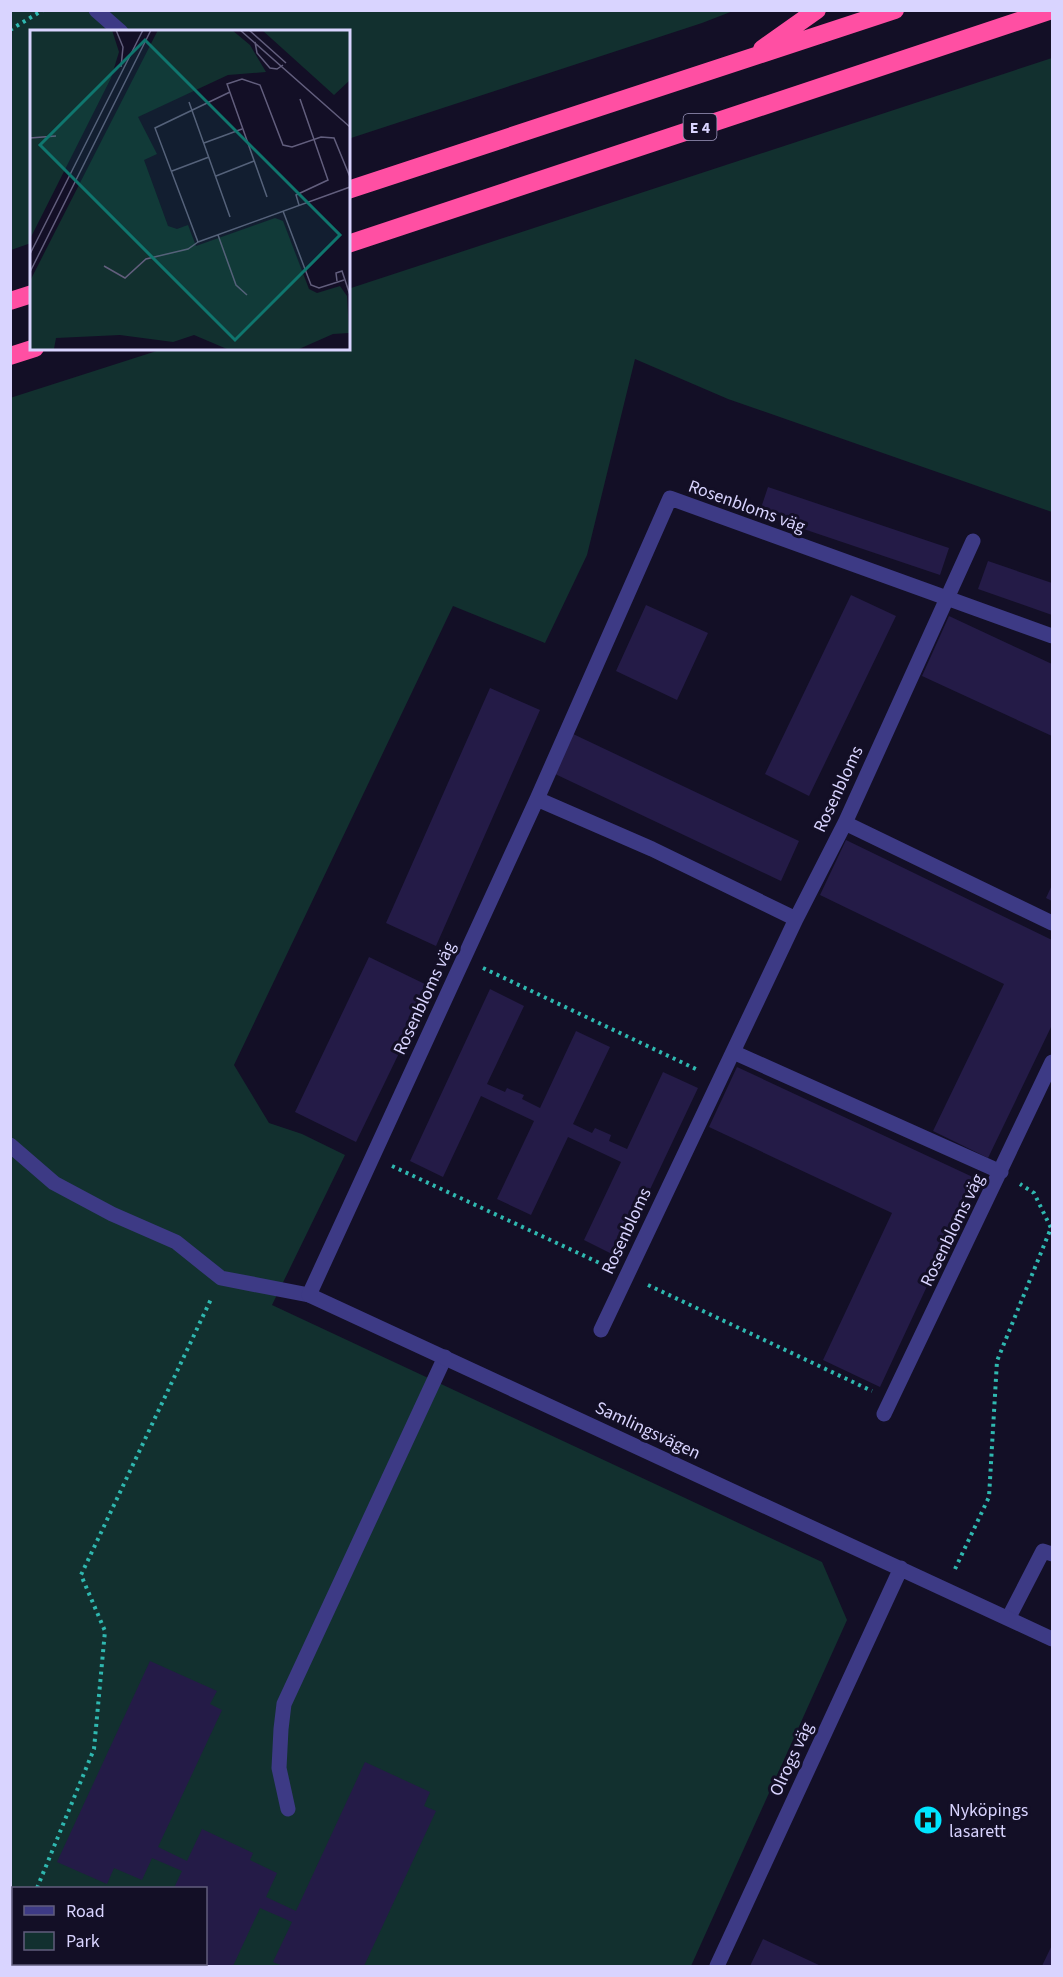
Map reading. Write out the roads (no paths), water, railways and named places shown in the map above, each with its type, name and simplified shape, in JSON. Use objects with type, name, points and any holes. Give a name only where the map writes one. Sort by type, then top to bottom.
[{"type":"highway","points":[[745,60],[817,10]]},
{"type":"highway","points":[[350,189],[895,10]]},
{"type":"highway","name":"E 4","points":[[350,243],[1052,10]]},
{"type":"highway","points":[[10,301],[30,295]]},
{"type":"highway","points":[[10,356],[30,350]]},
{"type":"street","points":[[96,10],[119,30]]},
{"type":"street","name":"Rosenbloms väg","points":[[309,1294],[537,799],[669,498],[1053,636]]},
{"type":"street","name":"Rosenbloms","points":[[601,1330],[796,919],[845,823],[973,541]]},
{"type":"street","points":[[537,799],[652,849],[796,919]]},
{"type":"street","points":[[845,823],[1053,923]]},
{"type":"street","points":[[733,1052],[1001,1172]]},
{"type":"street","name":"Rosenbloms väg","points":[[884,1414],[1053,1062]]},
{"type":"street","name":"Samlingsvägen","points":[[10,1145],[54,1183],[112,1214],[176,1242],[221,1278],[309,1294],[1053,1639]]},
{"type":"street","points":[[288,1809],[279,1768],[280,1729],[284,1704],[445,1358]]},
{"type":"street","points":[[1009,1617],[1042,1551],[1053,1554]]},
{"type":"street","name":"Olrogs väg","points":[[717,1966],[901,1568]]},
{"type":"place","name":"Nyköpings lasarett","points":[[928,1820]]}]
